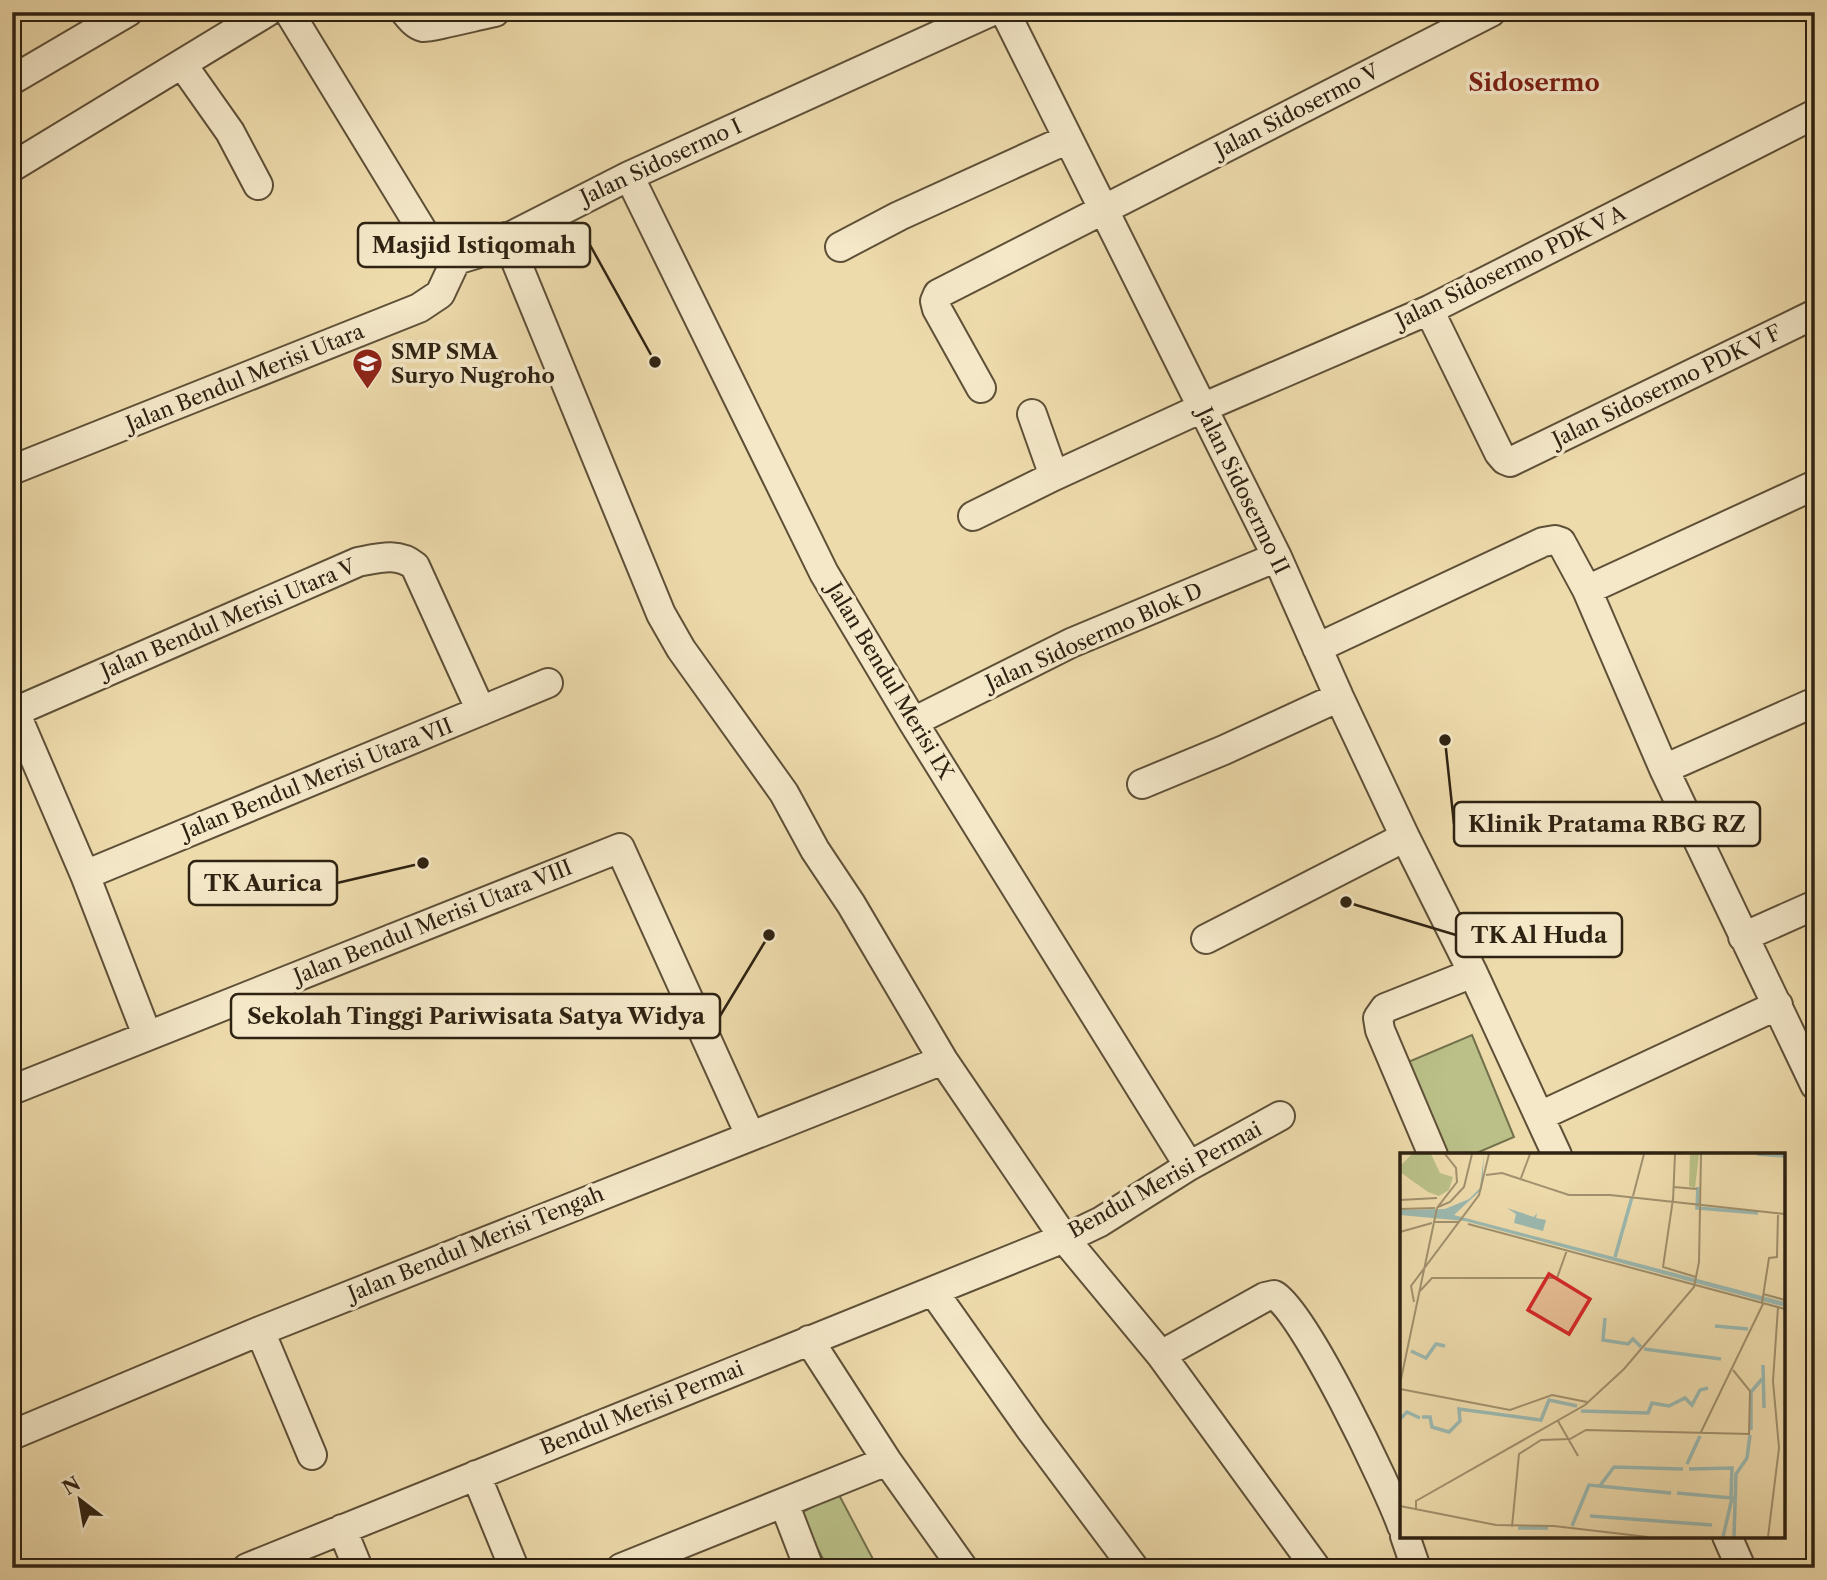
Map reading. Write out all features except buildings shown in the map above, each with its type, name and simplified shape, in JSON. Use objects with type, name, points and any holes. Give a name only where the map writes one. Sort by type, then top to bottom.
[{"type":"street","points":[[12,80],[128,12]]},
{"type":"street","points":[[12,167],[267,12]]},
{"type":"street","points":[[289,12],[425,235],[438,250],[456,260]]},
{"type":"street","points":[[405,12],[418,25],[428,27],[495,12]]},
{"type":"street","name":"Jalan Sidosermo I","points":[[456,260],[476,254],[629,176],[990,12]]},
{"type":"street","name":"Jalan Sidosermo II","points":[[1005,12],[1277,557],[1339,697],[1473,973],[1556,1153]]},
{"type":"street","name":"Jalan Sidosermo V","points":[[981,388],[937,309],[935,301],[938,294],[1491,12]]},
{"type":"street","points":[[182,64],[230,132],[258,185]]},
{"type":"street","name":"Jalan Sidosermo PDK V A","points":[[973,516],[1202,408],[1429,310],[1815,114]]},
{"type":"street","points":[[840,247],[899,215],[1068,139]]},
{"type":"street","name":"Jalan Bendul Merisi IX","points":[[629,176],[824,573],[913,722],[1189,1166]]},
{"type":"street","points":[[506,237],[661,614],[681,649],[784,793],[943,1060],[1082,1230],[1161,1355],[1316,1568]]},
{"type":"street","name":"Jalan Bendul Merisi Utara","points":[[12,470],[419,309],[440,294],[456,260]]},
{"type":"street","name":"Jalan Sidosermo PDK V F","points":[[1429,310],[1499,453],[1507,461],[1519,459],[1815,314]]},
{"type":"street","points":[[1032,414],[1054,477]]},
{"type":"street","points":[[1587,590],[1815,485]]},
{"type":"street","points":[[1317,648],[1543,542],[1561,542],[1587,590],[1664,769],[1815,1085]]},
{"type":"street","name":"Jalan Bendul Merisi Utara V","points":[[14,712],[358,562],[384,557],[405,558],[415,566],[481,711]]},
{"type":"street","name":"Jalan Sidosermo Blok D","points":[[913,722],[1071,643],[1277,557]]},
{"type":"street","name":"Jalan Bendul Merisi Utara VII","points":[[85,875],[548,683]]},
{"type":"street","points":[[1142,784],[1339,697]]},
{"type":"street","points":[[1664,769],[1815,702]]},
{"type":"street","points":[[14,712],[85,875],[147,1035]]},
{"type":"street","points":[[1206,939],[1405,837]]},
{"type":"street","name":"Jalan Bendul Merisi Utara VIII","points":[[12,1090],[620,848],[750,1135]]},
{"type":"street","points":[[1743,937],[1815,905]]},
{"type":"street","points":[[1432,1153],[1380,1030],[1378,1018],[1385,1008],[1473,973]]},
{"type":"street","points":[[1540,1116],[1778,1005]]},
{"type":"street","name":"Jalan Bendul Merisi Tengah","points":[[12,1435],[260,1331],[943,1060]]},
{"type":"street","name":"Bendul Merisi Permai","points":[[247,1568],[1082,1230],[1280,1116]]},
{"type":"street","points":[[933,1291],[1031,1430],[1134,1568]]},
{"type":"street","points":[[1161,1355],[1265,1297],[1274,1294],[1281,1298],[1351,1415],[1392,1497],[1400,1520]]},
{"type":"street","points":[[260,1331],[312,1455]]},
{"type":"street","points":[[809,1340],[887,1461],[963,1568]]},
{"type":"street","points":[[621,1568],[656,1561],[784,1503],[887,1461]]},
{"type":"street","points":[[475,1475],[514,1568]]},
{"type":"street","points":[[784,1503],[809,1568]]},
{"type":"street","points":[[342,1529],[358,1568]]},
{"type":"street","points":[[1406,1538],[1416,1568]]},
{"type":"street","points":[[1728,1538],[1741,1568]]},
{"type":"green space","points":[[1472,1035],[1514,1137],[1477,1153],[1437,1153],[1401,1065]]},
{"type":"green space","points":[[838,1493],[875,1563],[867,1568],[828,1568],[799,1514]]},
{"type":"place","name":"Masjid Istiqomah","points":[[655,362]]},
{"type":"place","name":"SMP SMA Suryo Nugroho","points":[[368,391]]},
{"type":"place","name":"Klinik Pratama RBG RZ","points":[[1445,740]]},
{"type":"place","name":"TK Aurica","points":[[423,863]]},
{"type":"place","name":"TK Al Huda","points":[[1346,902]]},
{"type":"place","name":"Sekolah Tinggi Pariwisata Satya Widya","points":[[769,935]]},
{"type":"district","name":"Sidosermo","points":[[1534,83]]}]
